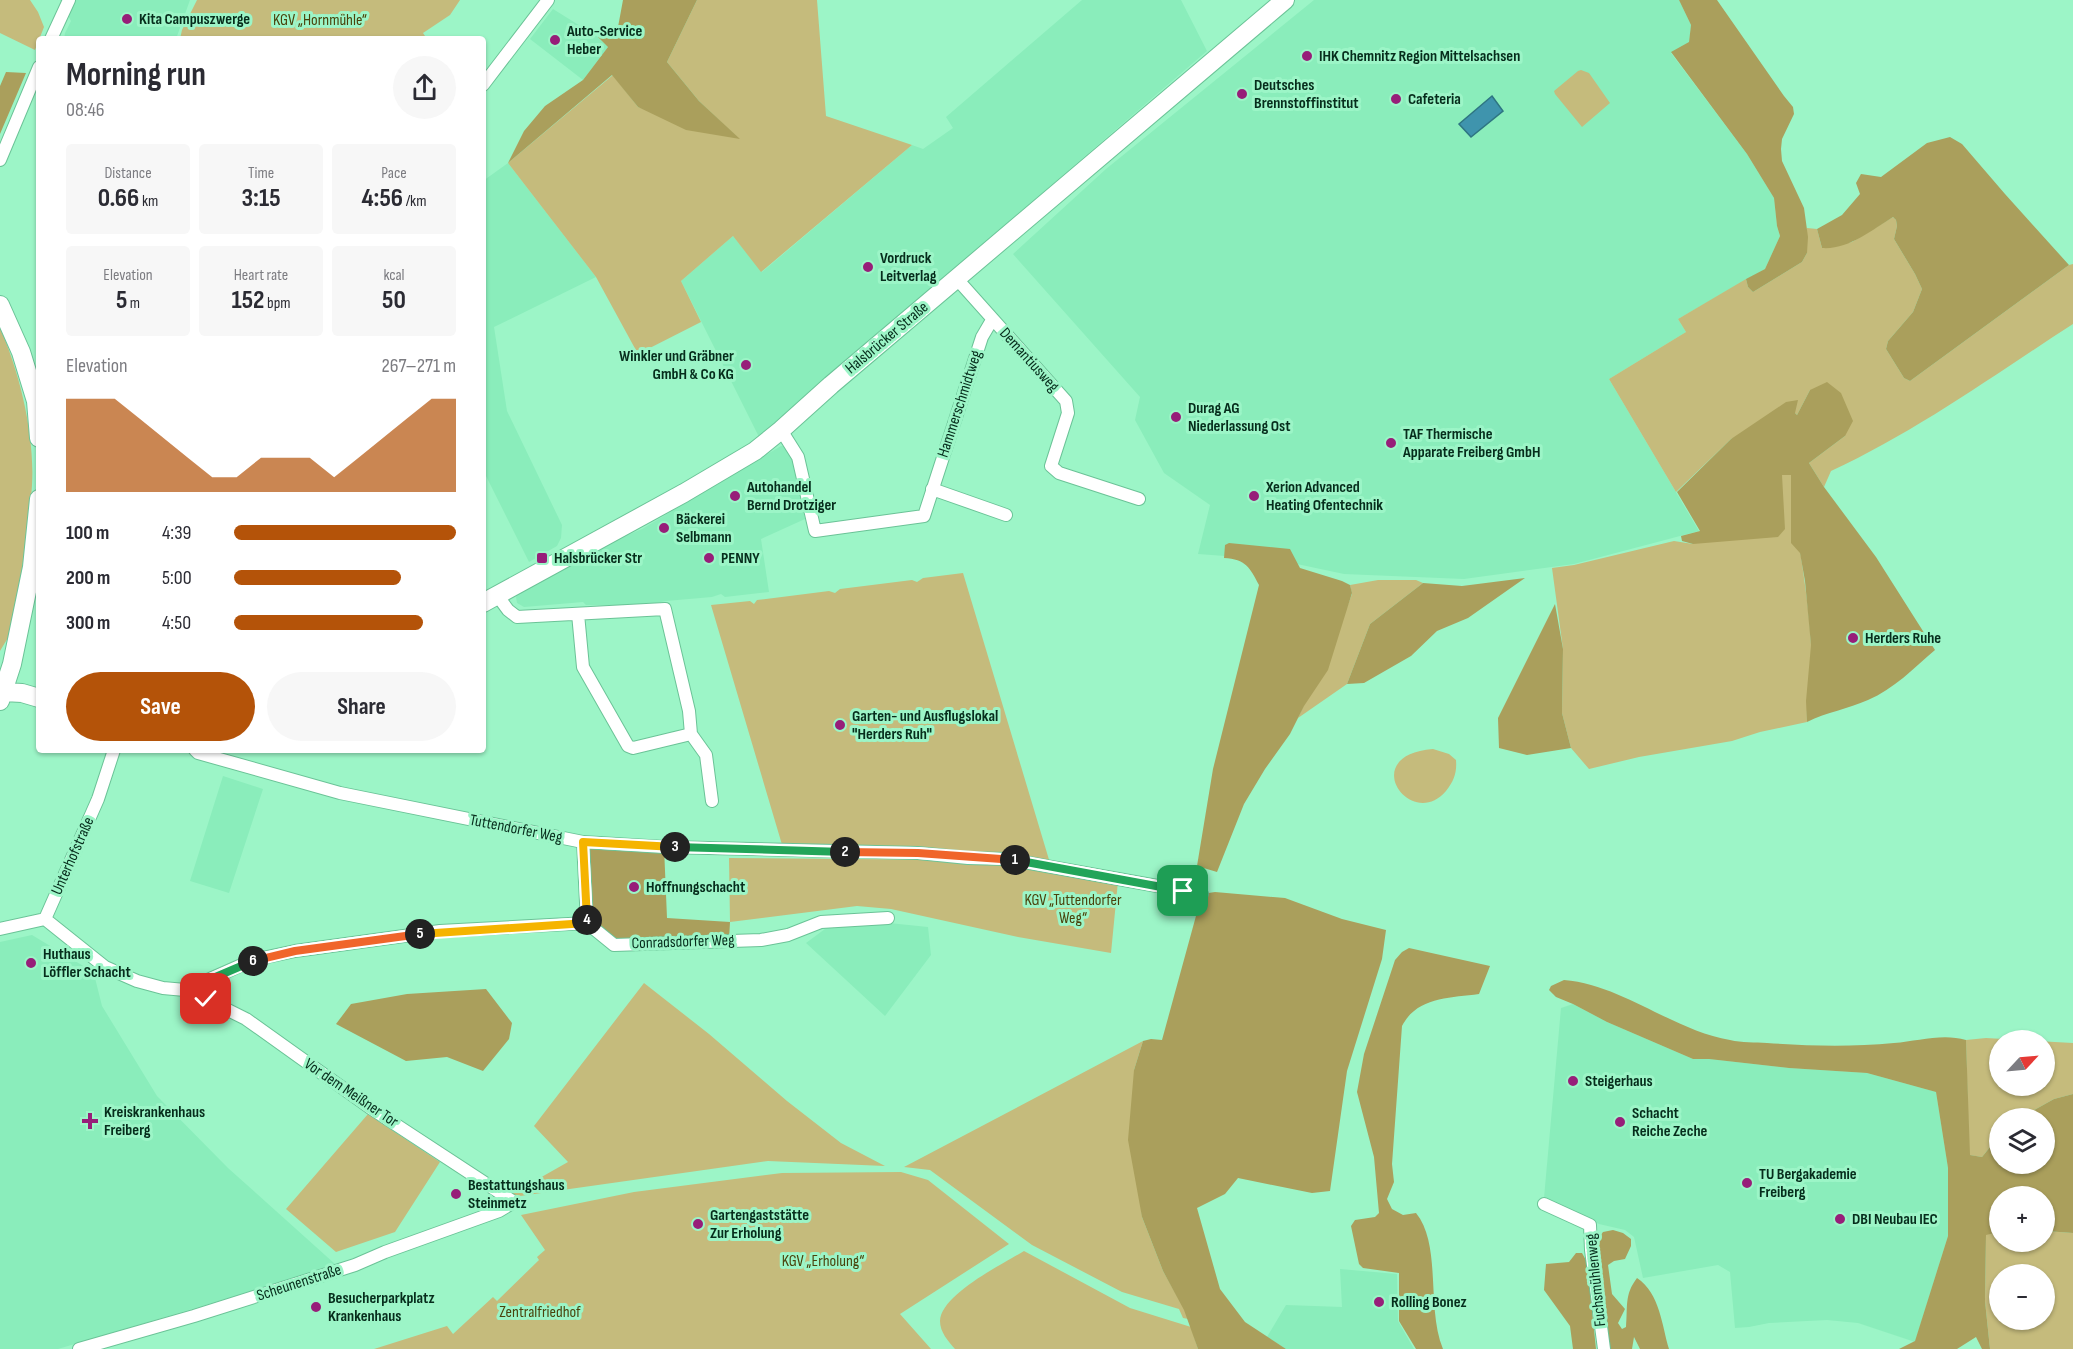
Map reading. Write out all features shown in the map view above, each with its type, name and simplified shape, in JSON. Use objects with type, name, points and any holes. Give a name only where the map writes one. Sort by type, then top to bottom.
[{"type":"main road","name":"Halsbrücker Straße","points":[[490,599],[684,494],[755,451],[1285,0]]},
{"type":"main road","points":[[0,305],[21,352],[36,402]]},
{"type":"main road","points":[[36,528],[32,567],[12,664],[1,694],[22,693],[36,697]]},
{"type":"street","points":[[52,36],[69,0]]},
{"type":"street","points":[[486,81],[548,0]]},
{"type":"street","points":[[0,160],[36,74]]},
{"type":"street","name":"Demantiusweg","points":[[957,279],[1066,401],[1068,413],[1051,466],[1059,473],[1139,499]]},
{"type":"street","name":"Hammerschmidtweg","points":[[782,430],[798,457],[815,531],[924,516],[982,337],[992,320]]},
{"type":"street","points":[[932,489],[1006,515]]},
{"type":"street","points":[[490,599],[517,617],[665,609],[689,711],[691,734],[706,755],[712,801]]},
{"type":"street","points":[[578,614],[583,667],[628,746],[633,748],[691,734]]},
{"type":"street","name":"Unterhofstraße","points":[[45,918],[98,799],[113,753]]},
{"type":"street","name":"Tuttendorfer Weg","points":[[198,753],[340,793],[583,842],[664,847],[918,853],[1007,859],[1202,894]]},
{"type":"street","points":[[0,929],[45,918],[105,967],[137,981],[163,988],[185,990],[244,964],[295,951],[440,931],[587,923],[583,842]]},
{"type":"street","name":"Conradsdorfer Weg","points":[[587,923],[614,945],[761,940],[788,935],[821,922],[888,918]]},
{"type":"street","name":"Vor dem Meißner Tor","points":[[185,990],[246,1019],[372,1109],[514,1202]]},
{"type":"street","name":"Scheunenstraße","points":[[79,1349],[355,1265],[500,1211],[514,1202]]},
{"type":"street","name":"Fuchsmühlenweg","points":[[1544,1204],[1590,1225],[1591,1250],[1604,1349]]},
{"type":"shaded area","name":"Kita Campuszwerge","points":[[60,0],[190,0],[177,36],[64,36],[71,21]]},
{"type":"shaded area","points":[[623,0],[697,0],[667,62],[699,101],[740,139],[686,130],[638,107],[612,75],[508,163],[524,131],[545,106],[583,80],[608,47],[598,37],[618,27]]},
{"type":"shaded area","points":[[1082,0],[1181,0],[1207,51],[759,437],[681,281],[733,236],[762,272],[912,145],[923,149],[953,128],[946,117]]},
{"type":"shaded area","points":[[1314,0],[1679,0],[1691,25],[1689,43],[1671,53],[1747,154],[1774,198],[1780,236],[1765,269],[1678,319],[1686,332],[1609,379],[1699,531],[1574,564],[1464,579],[1344,574],[1278,560],[1198,554],[1210,505],[1164,473],[1135,420],[1140,397],[1013,254],[1106,169]]},
{"type":"shaded area","points":[[1679,0],[1717,0],[1793,107],[1794,114],[1782,139],[1782,161],[1804,208],[1808,237],[1807,253],[1802,262],[1753,292],[1748,287],[1746,279],[1765,269],[1780,236],[1774,198],[1747,154],[1671,52],[1689,42],[1691,25]]},
{"type":"shaded area","points":[[553,9],[598,37],[608,47],[583,80],[530,39]]},
{"type":"shaded area","points":[[6,72],[26,73],[0,134],[0,86]]},
{"type":"shaded area","points":[[1950,137],[1962,144],[2069,265],[1910,381],[1904,378],[1886,349],[1888,341],[1913,312],[1922,289],[1894,239],[1896,220],[1893,217],[1859,238],[1832,248],[1822,248],[1817,229],[1842,215],[1860,194],[1856,183],[1861,174],[1881,177],[1927,143]]},
{"type":"shaded area","points":[[508,163],[596,277],[494,327],[507,411],[562,525],[561,538],[557,546],[529,562],[486,476],[486,179]]},
{"type":"shaded area","points":[[1827,382],[1841,393],[1853,421],[1845,436],[1809,463],[1876,557],[1935,650],[1886,690],[1860,703],[1807,722],[1806,701],[1811,645],[1800,553],[1791,543],[1791,475],[1782,475],[1785,529],[1778,537],[1693,544],[1682,541],[1681,536],[1700,531],[1677,492],[1731,439],[1786,402],[1798,400],[1795,413],[1797,415],[1810,390]]},
{"type":"shaded area","points":[[781,446],[790,448],[805,519],[761,539],[769,592],[725,597],[721,594],[645,605],[586,605],[583,602],[524,607],[517,603],[516,597],[519,593],[597,548],[642,529]]},
{"type":"shaded area","points":[[1229,543],[1290,549],[1300,568],[1342,581],[1350,585],[1352,593],[1328,670],[1244,804],[1217,872],[1197,866],[1213,769],[1259,585],[1242,562],[1224,558],[1225,545]]},
{"type":"shaded area","points":[[1525,578],[1468,618],[1437,631],[1411,656],[1364,683],[1347,684],[1370,624],[1423,583],[1462,586]]},
{"type":"shaded area","points":[[1555,604],[1563,649],[1562,713],[1571,748],[1527,755],[1499,748],[1498,718]]},
{"type":"shaded area","points":[[223,776],[263,789],[229,893],[190,881]]},
{"type":"shaded area","points":[[583,842],[664,847],[667,918],[730,922],[729,940],[614,945],[587,923]]},
{"type":"shaded area","points":[[1215,892],[1285,898],[1342,919],[1386,930],[1382,959],[1347,1071],[1330,1191],[1312,1193],[1238,1178],[1225,1194],[1197,1208],[1220,1289],[1245,1322],[1286,1349],[1198,1349],[1184,1310],[1163,1271],[1142,1217],[1128,1140],[1134,1070],[1143,1041],[1162,1040],[1202,894]]},
{"type":"shaded area","points":[[889,923],[928,927],[931,955],[885,1016],[806,943],[829,926]]},
{"type":"shaded area","name":"Kreiskrankenhaus Freiberg","points":[[32,935],[94,974],[102,1006],[157,1096],[228,1168],[335,1264],[58,1349],[0,1349],[0,942]]},
{"type":"shaded area","points":[[1409,948],[1490,966],[1479,994],[1445,998],[1425,1004],[1408,1016],[1402,1026],[1392,1164],[1394,1182],[1387,1199],[1392,1209],[1403,1215],[1416,1213],[1424,1226],[1429,1242],[1435,1315],[1443,1349],[1416,1349],[1399,1321],[1399,1273],[1363,1268],[1359,1264],[1351,1226],[1355,1220],[1375,1217],[1379,1213],[1374,1157],[1357,1092],[1364,1054],[1395,960]]},
{"type":"shaded area","points":[[1564,980],[1607,990],[1688,1027],[1735,1041],[1830,1046],[1903,1042],[1939,1037],[1966,1040],[1970,1155],[1982,1157],[1989,1148],[1989,1174],[2055,1174],[2055,1108],[2038,1108],[2054,1099],[2073,1094],[2073,1233],[2055,1232],[2055,1186],[1989,1186],[1985,1301],[1990,1349],[1982,1349],[1976,1337],[1957,1349],[1899,1349],[1915,1341],[1948,1236],[1948,1168],[1936,1092],[1867,1073],[1693,1059],[1556,997],[1549,990],[1551,986]]},
{"type":"shaded area","points":[[486,989],[512,1023],[509,1039],[483,1071],[447,1057],[406,1061],[336,1024],[351,1004],[407,994]]},
{"type":"shaded area","name":"TU Bergakademie Freiberg","points":[[1573,1004],[1607,1022],[1693,1059],[1867,1073],[1936,1092],[1948,1168],[1948,1236],[1915,1342],[1858,1323],[1827,1320],[1769,1323],[1735,1328],[1730,1272],[1718,1265],[1643,1278],[1634,1237],[1625,1230],[1599,1224],[1544,1198],[1561,1008]]},
{"type":"shaded area","points":[[1613,1230],[1631,1239],[1631,1246],[1625,1259],[1608,1265],[1612,1294],[1625,1309],[1618,1323],[1622,1329],[1626,1327],[1628,1296],[1637,1278],[1651,1292],[1662,1320],[1669,1349],[1640,1349],[1634,1337],[1632,1349],[1607,1349],[1595,1243],[1603,1232]]},
{"type":"shaded area","points":[[1576,1253],[1582,1253],[1587,1262],[1596,1349],[1573,1349],[1570,1326],[1544,1290],[1546,1264],[1569,1262]]},
{"type":"shaded area","points":[[1340,1269],[1397,1274],[1398,1321],[1414,1349],[1286,1349],[1267,1337],[1286,1305],[1342,1307]]},
{"type":"green space","points":[[0,0],[30,0],[44,27],[40,36],[36,36],[35,50],[0,33]]},
{"type":"green space","name":"KGV „Hornmühle“","points":[[197,0],[460,0],[450,15],[423,33],[425,36],[181,36]]},
{"type":"green space","points":[[697,0],[817,0],[826,116],[912,145],[761,272],[733,236],[681,281],[701,322],[638,354],[596,277],[508,163],[613,75],[638,107],[738,138],[699,101],[667,62]]},
{"type":"green space","points":[[1581,70],[1589,73],[1610,103],[1582,127],[1554,91]]},
{"type":"green space","points":[[1893,217],[1897,226],[1894,239],[1922,289],[1913,312],[1888,341],[1886,349],[1904,378],[1910,381],[2073,264],[2073,324],[1924,421],[1863,456],[1831,471],[1824,487],[1809,463],[1845,436],[1810,390],[1797,415],[1795,413],[1731,439],[1676,492],[1609,379],[1686,332],[1678,319],[1746,279],[1748,287],[1753,292],[1802,262],[1807,253],[1807,228],[1817,229],[1822,248],[1852,242]]},
{"type":"green space","points":[[0,328],[14,365],[25,405],[31,446],[32,485],[29,522],[12,631],[0,651]]},
{"type":"green space","points":[[1782,474],[1791,475],[1809,623],[1811,654],[1807,722],[1760,732],[1732,741],[1639,757],[1589,769],[1571,748],[1562,713],[1563,649],[1552,568],[1574,565],[1674,541],[1693,544],[1781,494]]},
{"type":"green space","points":[[963,573],[1050,863],[783,848],[711,605],[750,601],[754,604],[757,600],[829,591],[835,593],[840,589],[912,580],[917,582],[923,578]]},
{"type":"green space","points":[[1378,580],[1416,580],[1423,583],[1370,624],[1347,684],[1298,718],[1344,615],[1352,594],[1350,585]]},
{"type":"green space","points":[[1433,749],[1449,754],[1456,760],[1454,777],[1446,791],[1432,801],[1418,803],[1406,797],[1398,788],[1394,776],[1398,764],[1410,754]]},
{"type":"green space","name":"KGV „Tuttendorfer Weg“","points":[[729,858],[969,860],[1078,873],[1118,881],[1111,953],[1018,937],[891,909],[857,906],[730,922]]},
{"type":"green space","points":[[644,983],[841,1143],[885,1166],[768,1161],[508,1196],[568,1162],[534,1126]]},
{"type":"green space","points":[[1989,1038],[1989,1096],[2055,1096],[2055,1042],[2073,1043],[2073,1094],[2054,1099],[2038,1108],[1989,1108],[1989,1148],[1982,1157],[1969,1155],[1966,1040]]},
{"type":"green space","points":[[1143,1041],[1134,1070],[1142,1217],[1163,1271],[1181,1303],[1194,1320],[1183,1318],[1179,1309],[1122,1292],[1032,1245],[930,1170],[904,1167]]},
{"type":"green space","points":[[368,1114],[440,1162],[395,1232],[336,1252],[286,1209]]},
{"type":"green space","name":"KGV „Erholung“","points":[[901,1172],[928,1180],[1009,1244],[900,1314],[931,1349],[374,1349],[447,1326],[453,1334],[493,1297],[497,1301],[539,1260],[537,1257],[545,1250],[521,1215],[634,1192],[782,1173]]},
{"type":"green space","points":[[2055,1232],[2073,1233],[2073,1349],[1990,1349],[1985,1301],[1986,1234],[1989,1234],[1989,1252],[2055,1252]]},
{"type":"green space","points":[[1024,1251],[1130,1308],[1191,1327],[1198,1349],[955,1349],[941,1329],[940,1321],[943,1311],[961,1290]]},
{"type":"water","points":[[1492,96],[1503,111],[1471,137],[1459,124]]},
{"type":"place","name":"Kita Campuszwerge","points":[[127,19]]},
{"type":"place","name":"Auto-Service Heber","points":[[555,40]]},
{"type":"place","name":"IHK Chemnitz Region Mittelsachsen","points":[[1307,56]]},
{"type":"place","name":"Deutsches Brennstoffinstitut","points":[[1242,94]]},
{"type":"place","name":"Cafeteria","points":[[1396,99]]},
{"type":"place","name":"Vordruck Leitverlag","points":[[868,267]]},
{"type":"place","name":"Winkler und Gräbner GmbH & Co KG","points":[[746,365]]},
{"type":"place","name":"Durag AG Niederlassung Ost","points":[[1176,417]]},
{"type":"place","name":"TAF Thermische Apparate Freiberg GmbH","points":[[1391,443]]},
{"type":"place","name":"Autohandel Bernd Drotziger","points":[[735,496]]},
{"type":"place","name":"Xerion Advanced Heating Ofentechnik","points":[[1254,496]]},
{"type":"place","name":"Bäckerei Selbmann","points":[[664,528]]},
{"type":"place","name":"Halsbrücker Str","points":[[542,558]]},
{"type":"place","name":"PENNY","points":[[709,558]]},
{"type":"place","name":"Herders Ruhe","points":[[1853,638]]},
{"type":"place","name":"Garten- und Ausflugslokal \"Herders Ruh\"","points":[[840,725]]},
{"type":"place","name":"Hoffnungschacht","points":[[634,887]]},
{"type":"place","name":"Huthaus Löffler Schacht","points":[[31,963]]},
{"type":"place","name":"Steigerhaus","points":[[1573,1081]]},
{"type":"place","name":"Kreiskrankenhaus Freiberg","points":[[90,1121]]},
{"type":"place","name":"Schacht Reiche Zeche","points":[[1620,1122]]},
{"type":"place","name":"TU Bergakademie Freiberg","points":[[1747,1183]]},
{"type":"place","name":"Bestattungshaus Steinmetz","points":[[456,1194]]},
{"type":"place","name":"DBI Neubau IEC","points":[[1840,1219]]},
{"type":"place","name":"Gartengaststätte Zur Erholung","points":[[698,1224]]},
{"type":"place","name":"Rolling Bonez","points":[[1379,1302]]},
{"type":"place","name":"Besucherparkplatz Krankenhaus","points":[[316,1307]]},
{"type":"route","points":[[206,999],[185,990],[244,964],[295,951],[440,931],[587,923],[583,842],[802,852],[918,853],[1007,859],[1183,891]]},
{"type":"park label","name":"Zentralfriedhof","points":[[540,1312]]}]
